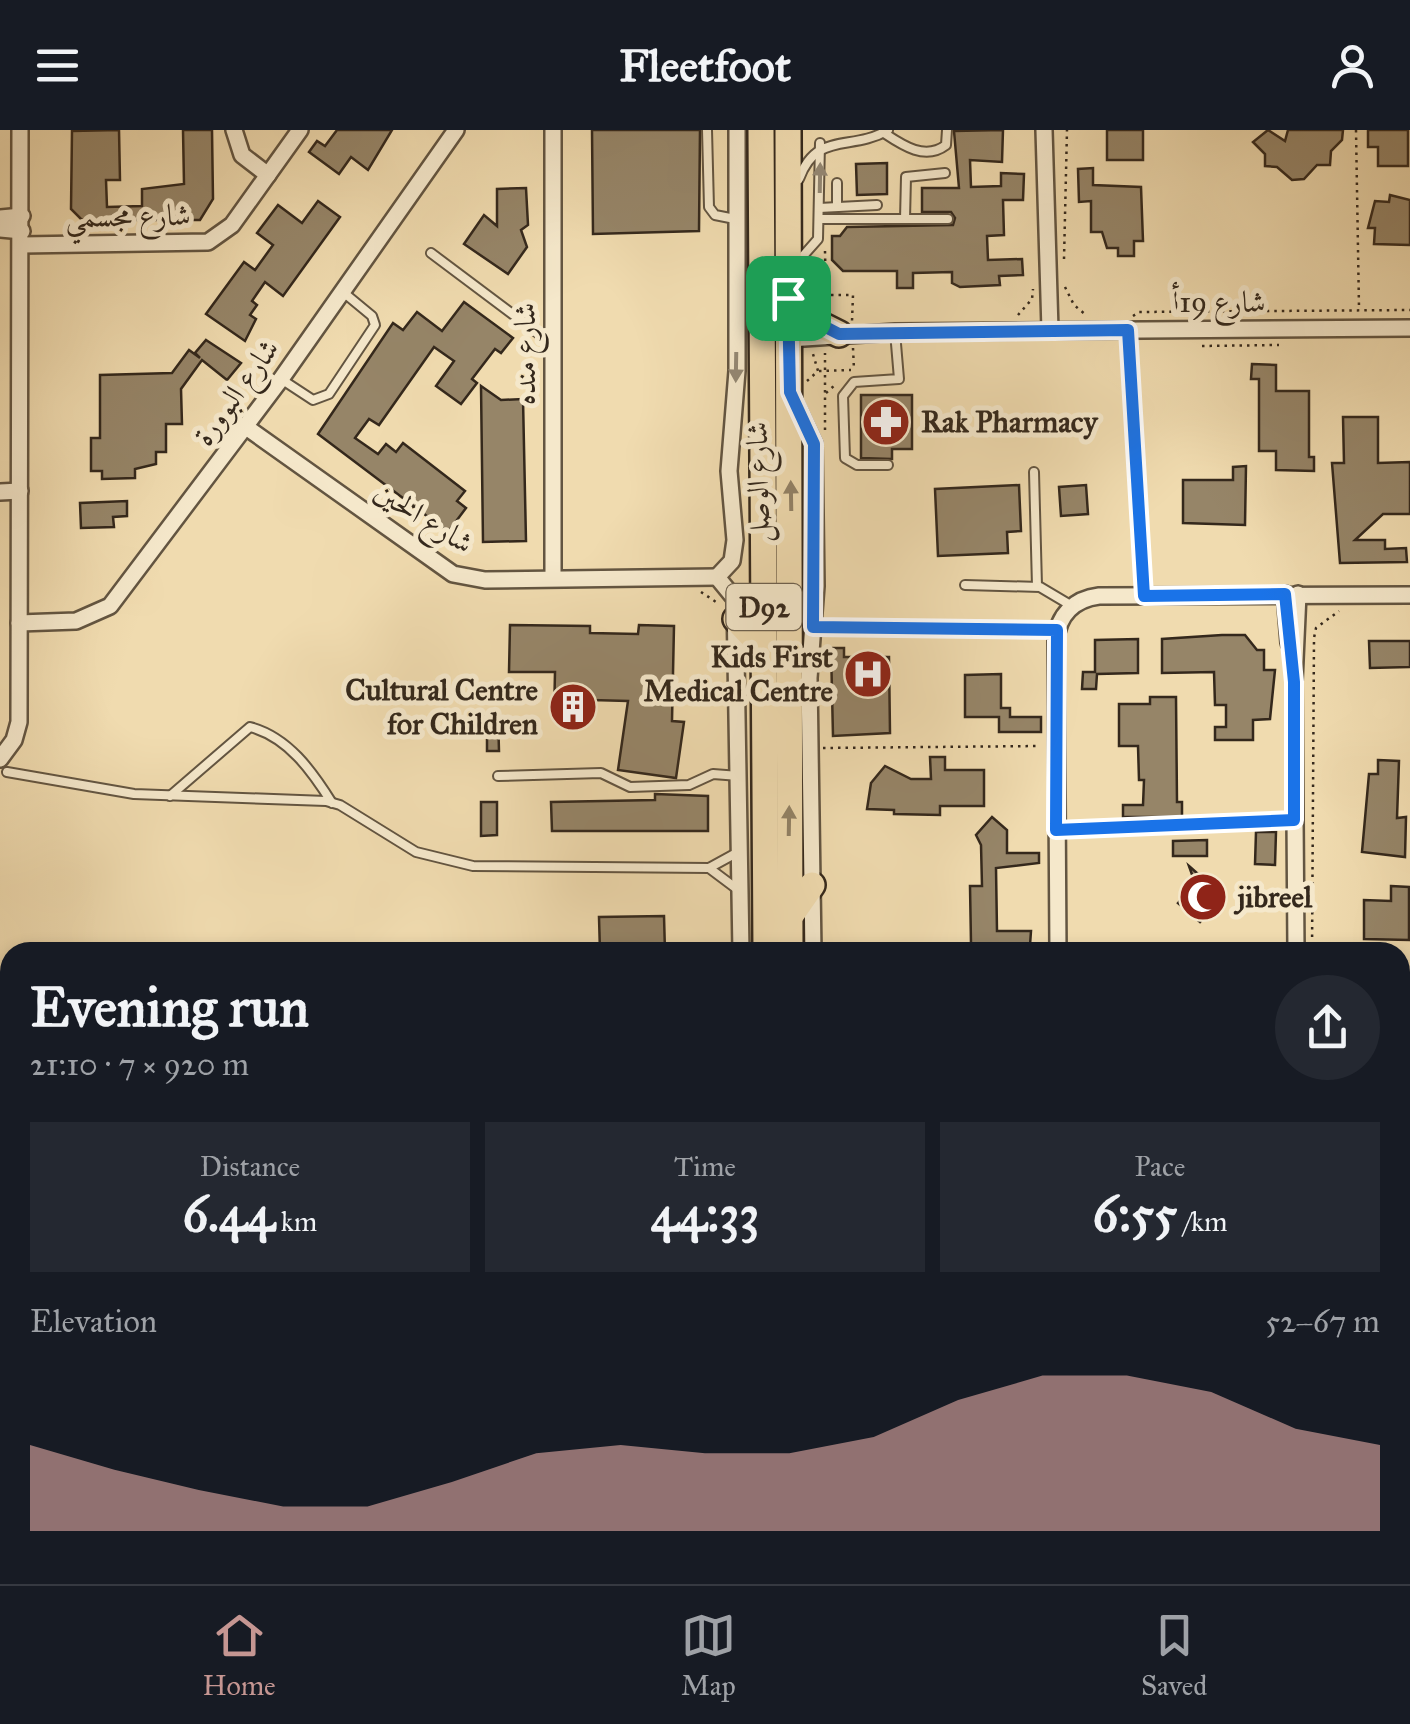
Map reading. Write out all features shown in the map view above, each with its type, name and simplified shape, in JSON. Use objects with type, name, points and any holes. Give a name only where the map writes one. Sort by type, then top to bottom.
[{"type":"main road","name":"شارع الوصل","points":[[761,130],[766,942]]},
{"type":"main road","name":"شارع الوصل","points":[[788,130],[789,339],[814,358],[789,942]]},
{"type":"main road","points":[[764,262],[773,291],[774,336],[789,339]]},
{"type":"main road","points":[[788,298],[808,318],[814,358]]},
{"type":"main road","points":[[736,619],[764,650]]},
{"type":"main road","points":[[788,918],[812,885]]},
{"type":"street","points":[[4,762],[18,722],[20,130]]},
{"type":"street","points":[[234,130],[242,154],[268,175]]},
{"type":"street","name":"شارع مجسمي","points":[[22,230],[198,244],[232,225],[300,130]]},
{"type":"street","name":"شارع البوورة","points":[[20,623],[76,621],[110,606],[246,427],[456,130]]},
{"type":"street","name":"شارع منده","points":[[553,130],[553,577]]},
{"type":"street","points":[[737,130],[736,371],[729,471],[735,540],[732,562],[716,578],[732,592],[736,619],[742,942]]},
{"type":"street","points":[[1044,130],[1045,330]]},
{"type":"street","points":[[0,218],[22,230]]},
{"type":"street","points":[[0,229],[22,230]]},
{"type":"street","name":"شارع 19أ","points":[[789,339],[814,358],[896,332],[1045,330],[1127,324],[1410,328]]},
{"type":"street","points":[[813,942],[810,748],[814,358]]},
{"type":"street","name":"شارع الخين","points":[[246,427],[443,569],[485,580],[716,578]]},
{"type":"street","points":[[0,492],[20,498]]},
{"type":"street","points":[[0,502],[20,498]]},
{"type":"street","points":[[1292,594],[1296,942]]},
{"type":"street","points":[[1058,942],[1057,630],[1072,606],[1099,596],[1410,595]]},
{"type":"lane","points":[[707,130],[708,207],[715,215],[736,218]]},
{"type":"lane","points":[[788,217],[802,167],[820,142],[840,132],[886,132],[908,150],[938,150],[946,144],[946,130]]},
{"type":"lane","points":[[788,271],[815,246],[820,208],[820,142]]},
{"type":"lane","points":[[905,219],[906,177],[945,173]]},
{"type":"lane","points":[[837,183],[837,207]]},
{"type":"lane","points":[[820,208],[877,205]]},
{"type":"lane","points":[[819,222],[948,219]]},
{"type":"lane","points":[[431,252],[553,344]]},
{"type":"lane","points":[[280,380],[313,400],[329,394],[374,325],[372,316],[343,292]]},
{"type":"lane","points":[[1127,324],[1144,596]]},
{"type":"lane","points":[[888,465],[857,465],[845,458],[843,396],[854,382],[899,379],[896,332]]},
{"type":"lane","points":[[1034,472],[1037,586]]},
{"type":"lane","points":[[965,585],[1037,586],[1072,606]]},
{"type":"lane","points":[[170,796],[250,727],[290,750],[314,773],[332,803]]},
{"type":"lane","points":[[4,762],[170,796],[332,803],[416,852],[473,866],[709,868],[742,850]]},
{"type":"lane","points":[[498,776],[602,772],[630,788],[689,785],[713,774],[739,776]]},
{"type":"lane","points":[[1056,830],[1294,820]]},
{"type":"lane","points":[[709,868],[741,892]]},
{"type":"lane","points":[[1362,1584],[1410,1584]]},
{"type":"path","points":[[1064,260],[1067,130]]},
{"type":"path","points":[[1356,130],[1360,310]]},
{"type":"path","points":[[819,222],[825,238],[826,308]]},
{"type":"path","points":[[1064,278],[1074,305],[1095,319]]},
{"type":"path","points":[[1127,324],[1139,312],[1410,310]]},
{"type":"path","points":[[818,428],[824,441],[826,393],[826,371],[825,346],[814,358],[799,386],[818,371],[826,371],[854,370]]},
{"type":"path","points":[[814,358],[854,350],[854,370]]},
{"type":"path","points":[[814,358],[818,371]]},
{"type":"path","points":[[826,393],[854,370]]},
{"type":"path","points":[[1312,942],[1314,638],[1316,628],[1342,610]]},
{"type":"path","points":[[813,627],[1057,630]]},
{"type":"path","points":[[810,748],[1056,745]]},
{"type":"building","points":[[119,130],[120,180],[106,180],[107,207],[142,206],[142,189],[184,184],[183,130],[212,130],[213,199],[200,220],[82,220],[71,209],[72,131]]},
{"type":"building","points":[[337,130],[392,130],[368,170],[351,157],[339,174],[309,152],[317,141],[325,146]]},
{"type":"building","points":[[592,130],[700,130],[699,231],[593,234]]},
{"type":"building","points":[[1003,130],[1002,162],[970,160],[971,187],[1001,186],[1001,173],[1024,174],[1023,200],[1003,200],[1004,235],[987,236],[988,260],[1022,259],[1023,275],[999,276],[1000,285],[960,287],[952,283],[952,272],[913,273],[913,288],[897,288],[897,271],[843,271],[832,260],[832,236],[840,236],[847,227],[953,225],[955,218],[951,212],[922,212],[922,188],[959,188],[954,131]]},
{"type":"building","points":[[1107,130],[1143,130],[1143,160],[1107,160]]},
{"type":"building","points":[[1268,130],[1285,141],[1288,130],[1343,130],[1342,140],[1331,151],[1330,165],[1317,165],[1304,179],[1292,180],[1277,167],[1265,166],[1265,154],[1253,142]]},
{"type":"building","points":[[1368,130],[1408,130],[1408,166],[1378,166],[1378,147],[1368,147]]},
{"type":"building","points":[[887,163],[887,194],[857,195],[856,164]]},
{"type":"building","points":[[1093,168],[1093,185],[1141,187],[1143,241],[1134,241],[1134,256],[1118,256],[1118,248],[1107,248],[1102,232],[1091,232],[1091,201],[1079,202],[1078,169]]},
{"type":"building","points":[[526,188],[528,225],[521,230],[527,247],[508,274],[464,244],[484,215],[497,226],[497,189]]},
{"type":"building","points":[[1390,195],[1410,200],[1410,245],[1374,244],[1375,228],[1368,228],[1375,201],[1389,202]]},
{"type":"building","points":[[318,201],[340,217],[283,296],[265,282],[252,301],[257,305],[250,315],[256,319],[245,341],[206,314],[244,262],[255,270],[273,245],[257,233],[278,205],[302,223]]},
{"type":"building","points":[[464,302],[513,338],[501,353],[495,349],[472,379],[477,383],[461,404],[436,386],[454,361],[434,347],[379,425],[369,419],[355,438],[378,454],[386,444],[396,452],[403,443],[465,491],[457,501],[466,508],[448,532],[318,434],[393,323],[403,330],[417,312],[442,331]]},
{"type":"building","points":[[206,340],[241,363],[227,380],[202,360],[181,389],[182,424],[166,424],[166,452],[156,452],[156,464],[135,469],[135,478],[102,479],[102,471],[91,471],[91,438],[100,438],[100,375],[172,373],[189,350],[200,358],[195,353]]},
{"type":"building","points":[[1252,364],[1276,365],[1276,391],[1309,391],[1309,457],[1314,457],[1314,471],[1276,470],[1276,451],[1259,451],[1259,379],[1251,379]]},
{"type":"building","points":[[481,386],[501,400],[523,399],[526,541],[483,542]]},
{"type":"building","name":"Rak Pharmacy","points":[[861,395],[912,395],[912,449],[892,449],[892,459],[861,458]]},
{"type":"building","points":[[1343,417],[1378,417],[1378,463],[1410,462],[1410,514],[1383,514],[1355,540],[1385,540],[1385,549],[1406,548],[1407,562],[1340,563],[1332,463],[1344,463]]},
{"type":"building","points":[[1246,466],[1245,525],[1183,523],[1183,480],[1233,480],[1233,467]]},
{"type":"building","points":[[1019,485],[1021,531],[1007,532],[1008,553],[938,556],[935,489]]},
{"type":"building","points":[[1086,485],[1088,514],[1061,516],[1059,487]]},
{"type":"building","points":[[127,501],[127,516],[113,517],[114,527],[81,528],[80,503]]},
{"type":"building","name":"Cultural Centre for Children","points":[[510,625],[590,626],[590,633],[638,634],[639,625],[674,626],[672,721],[684,722],[676,778],[618,770],[628,701],[592,700],[592,717],[554,717],[555,672],[509,672]]},
{"type":"building","points":[[1245,635],[1257,650],[1264,650],[1264,670],[1275,670],[1270,719],[1253,720],[1253,740],[1215,740],[1215,727],[1226,727],[1226,705],[1215,705],[1214,672],[1162,673],[1162,639]]},
{"type":"building","points":[[1138,639],[1138,673],[1097,674],[1096,689],[1082,689],[1083,672],[1095,672],[1095,640]]},
{"type":"building","points":[[1369,641],[1410,641],[1410,667],[1370,668]]},
{"type":"building","points":[[831,648],[844,648],[844,657],[889,657],[890,733],[833,736]]},
{"type":"building","points":[[1001,674],[1001,708],[1010,708],[1010,717],[1041,717],[1041,732],[999,732],[999,717],[965,717],[965,675]]},
{"type":"building","points":[[1150,697],[1176,697],[1177,802],[1182,802],[1182,817],[1123,817],[1123,805],[1143,805],[1144,780],[1139,780],[1138,746],[1119,746],[1119,704],[1150,704]]},
{"type":"building","points":[[498,715],[499,751],[487,751],[487,734],[474,734],[473,716]]},
{"type":"building","points":[[930,757],[945,757],[945,770],[984,770],[984,806],[940,806],[940,815],[867,809],[871,783],[885,766],[911,779],[931,779]]},
{"type":"building","points":[[1378,760],[1399,761],[1397,818],[1406,817],[1405,857],[1362,852],[1369,774],[1378,774]]},
{"type":"building","points":[[655,794],[708,796],[708,831],[552,831],[551,802],[655,800]]},
{"type":"building","points":[[481,802],[497,802],[497,835],[481,836]]},
{"type":"building","points":[[992,817],[1007,830],[1007,853],[1039,853],[1039,863],[996,868],[997,931],[1031,931],[1030,942],[971,942],[970,886],[982,886],[981,845],[976,835]]},
{"type":"building","points":[[1256,832],[1276,832],[1275,865],[1255,864]]},
{"type":"building","points":[[1207,840],[1207,856],[1173,856],[1173,841]]},
{"type":"building","name":"jibreel","points":[[1189,866],[1223,896],[1200,922],[1178,903],[1195,883]]},
{"type":"building","points":[[1391,886],[1409,887],[1409,940],[1364,939],[1364,900],[1391,901]]},
{"type":"building","points":[[664,916],[665,942],[600,942],[599,917]]},
{"type":"place","name":"Rak Pharmacy","points":[[886,422]]},
{"type":"place","name":"Kids First Medical Centre","points":[[868,674]]},
{"type":"place","name":"Cultural Centre for Children","points":[[573,707]]},
{"type":"place","name":"jibreel","points":[[1203,897]]},
{"type":"route","points":[[788,298],[808,318],[839,334],[1128,330],[1144,596],[1285,594],[1294,682],[1294,820],[1056,830],[1057,630],[813,627],[814,444],[790,392],[788,298]]}]
